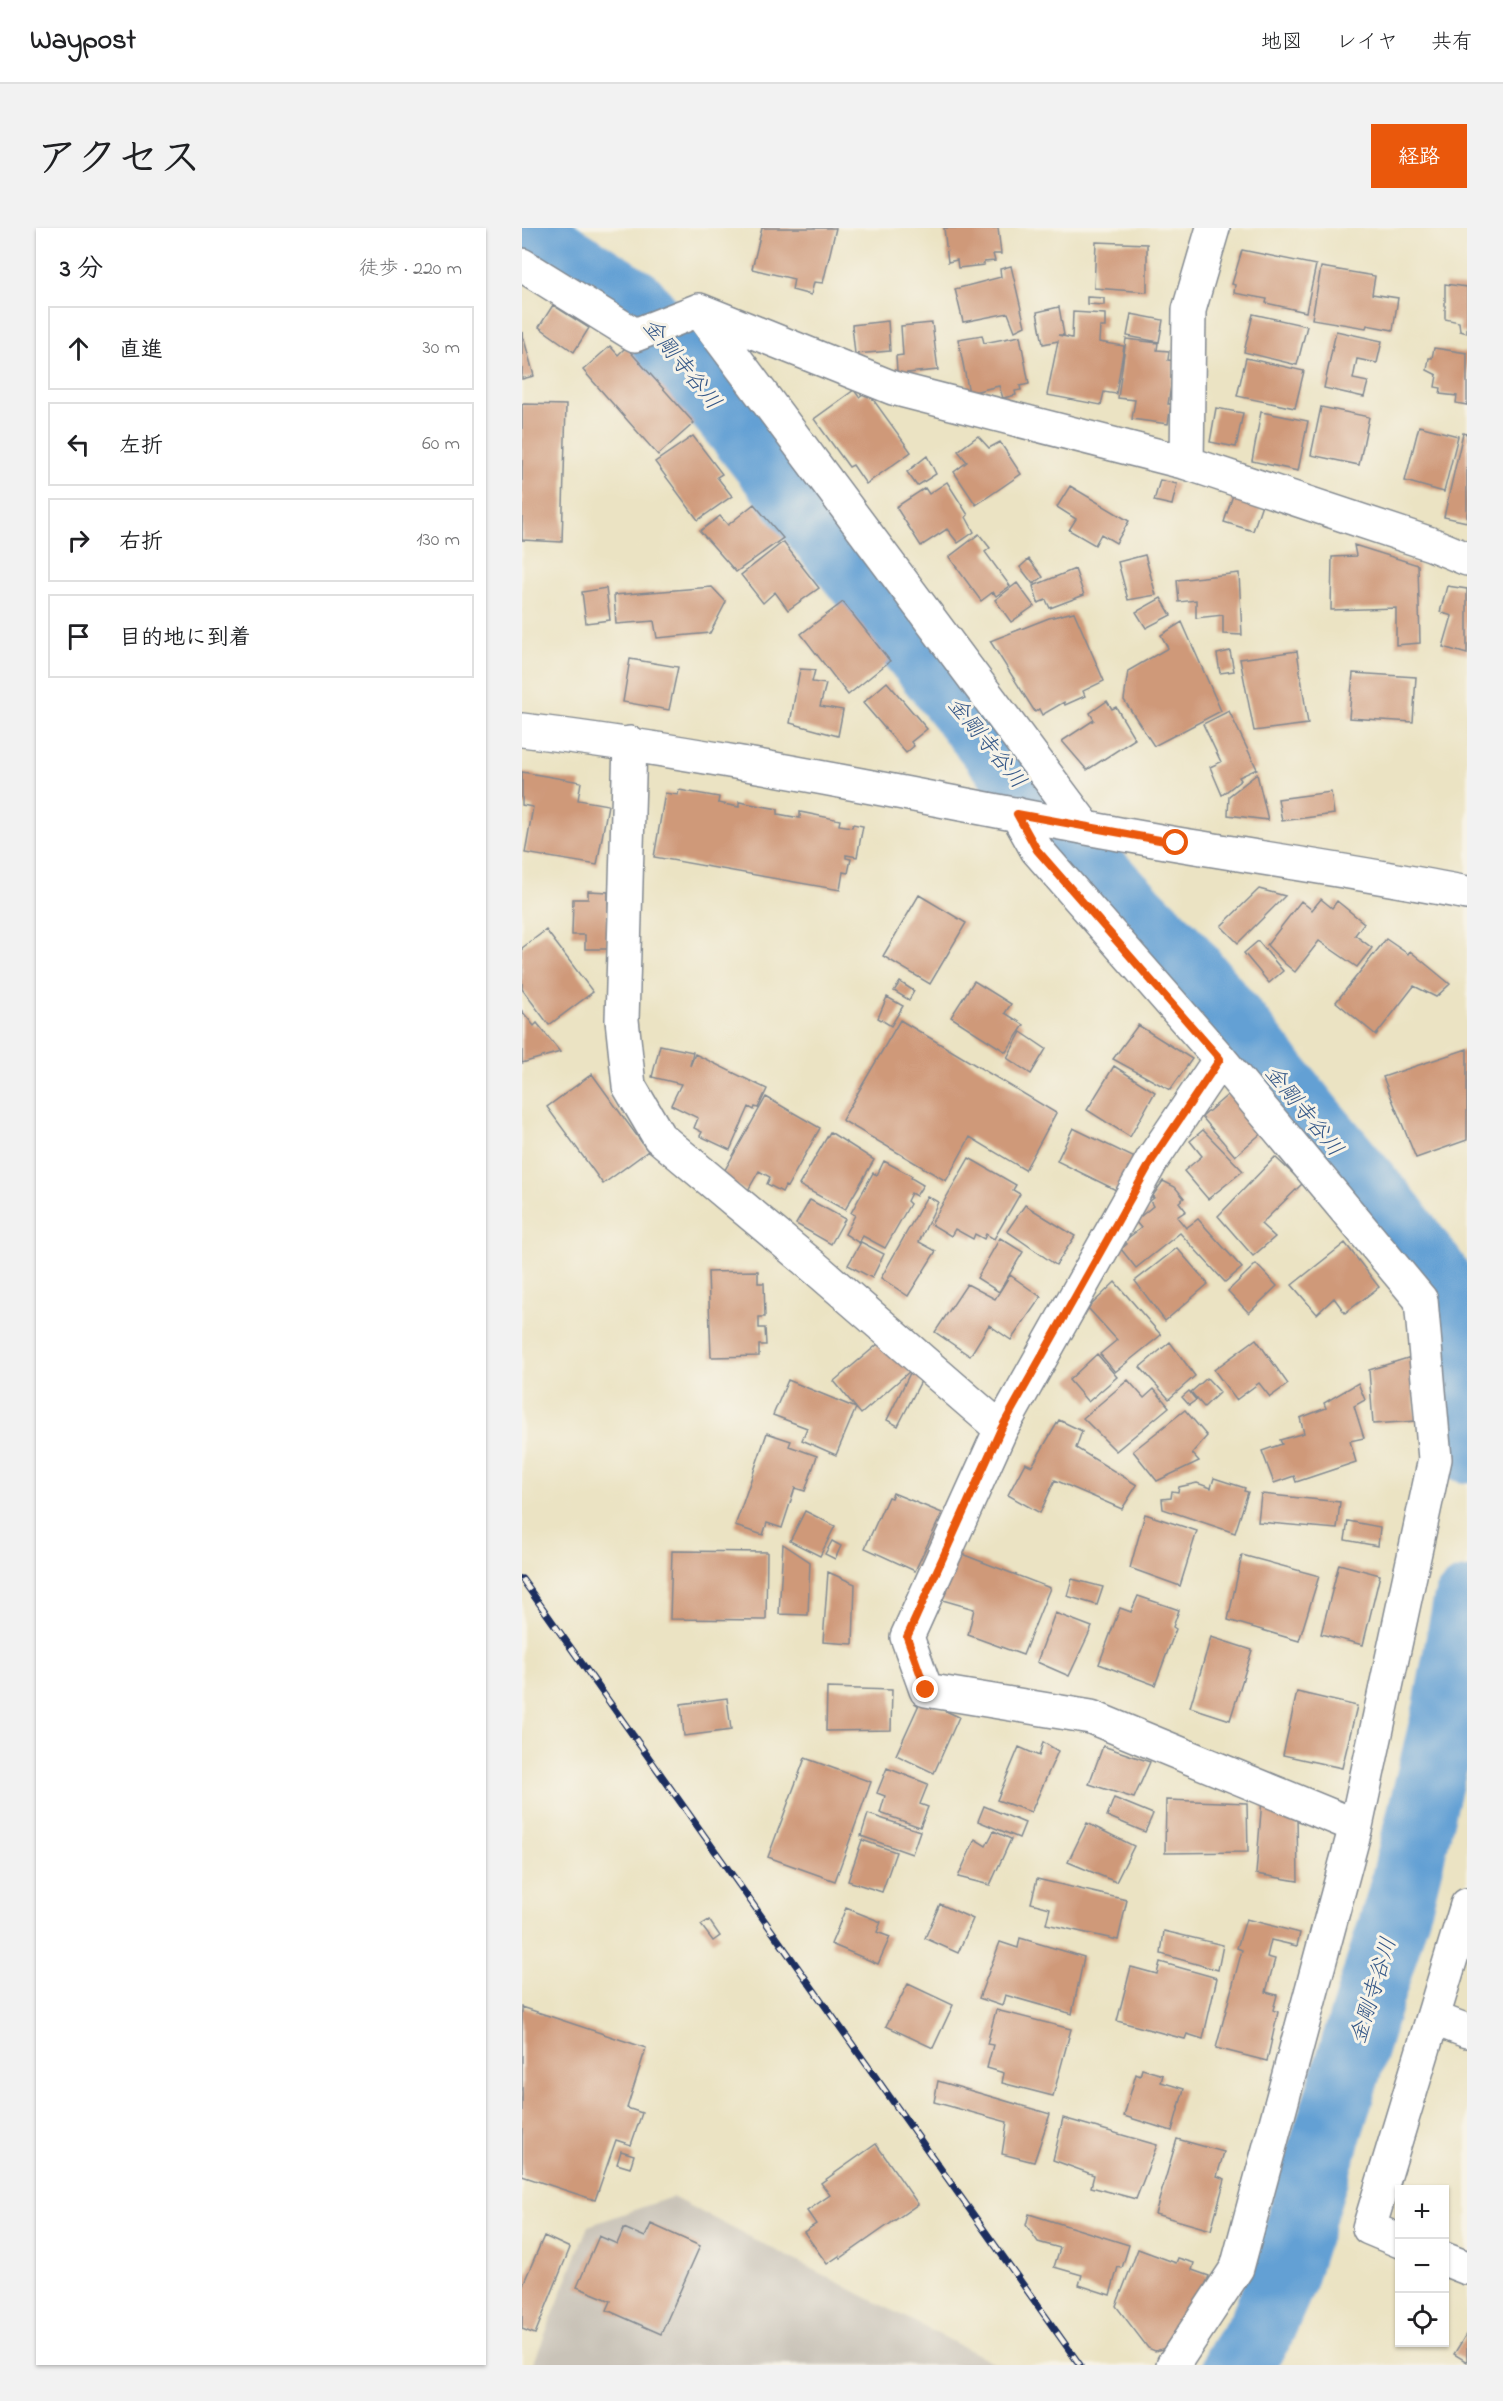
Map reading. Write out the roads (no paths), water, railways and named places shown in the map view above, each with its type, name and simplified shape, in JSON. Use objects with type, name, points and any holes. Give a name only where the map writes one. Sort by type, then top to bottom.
[{"type":"street","points":[[1187,463],[1189,310],[1213,228]]},
{"type":"street","points":[[522,265],[635,335],[699,310],[893,388],[1187,463],[1431,544],[1467,559]]},
{"type":"street","points":[[699,310],[1086,828]]},
{"type":"street","points":[[522,730],[630,743],[1086,828],[1384,876],[1467,893]]},
{"type":"street","points":[[630,743],[622,1020],[629,1086],[659,1137],[813,1266],[1001,1429]]},
{"type":"street","points":[[1017,814],[1037,850],[1220,1059],[1421,1300],[1435,1459],[1356,1826],[1237,2268],[1173,2365]]},
{"type":"street","points":[[1220,1059],[1152,1160],[1001,1429],[907,1637],[926,1690],[1091,1717],[1356,1826]]},
{"type":"street","points":[[1395,2239],[1369,2228],[1467,1905]]},
{"type":"street","points":[[1433,2018],[1467,2031]]},
{"type":"street","points":[[1449,2261],[1467,2268]]},
{"type":"waterway","name":"金剛寺谷川","points":[[522,231],[634,302],[738,427],[1085,862],[1181,958],[1312,1122],[1393,1218],[1433,1272],[1459,1322],[1467,1449]]},
{"type":"waterway","name":"金剛寺谷川","points":[[1237,2365],[1260,2331],[1282,2280],[1400,1900],[1446,1713],[1467,1602]]},
{"type":"railway","points":[[522,1579],[1080,2365]]}]
